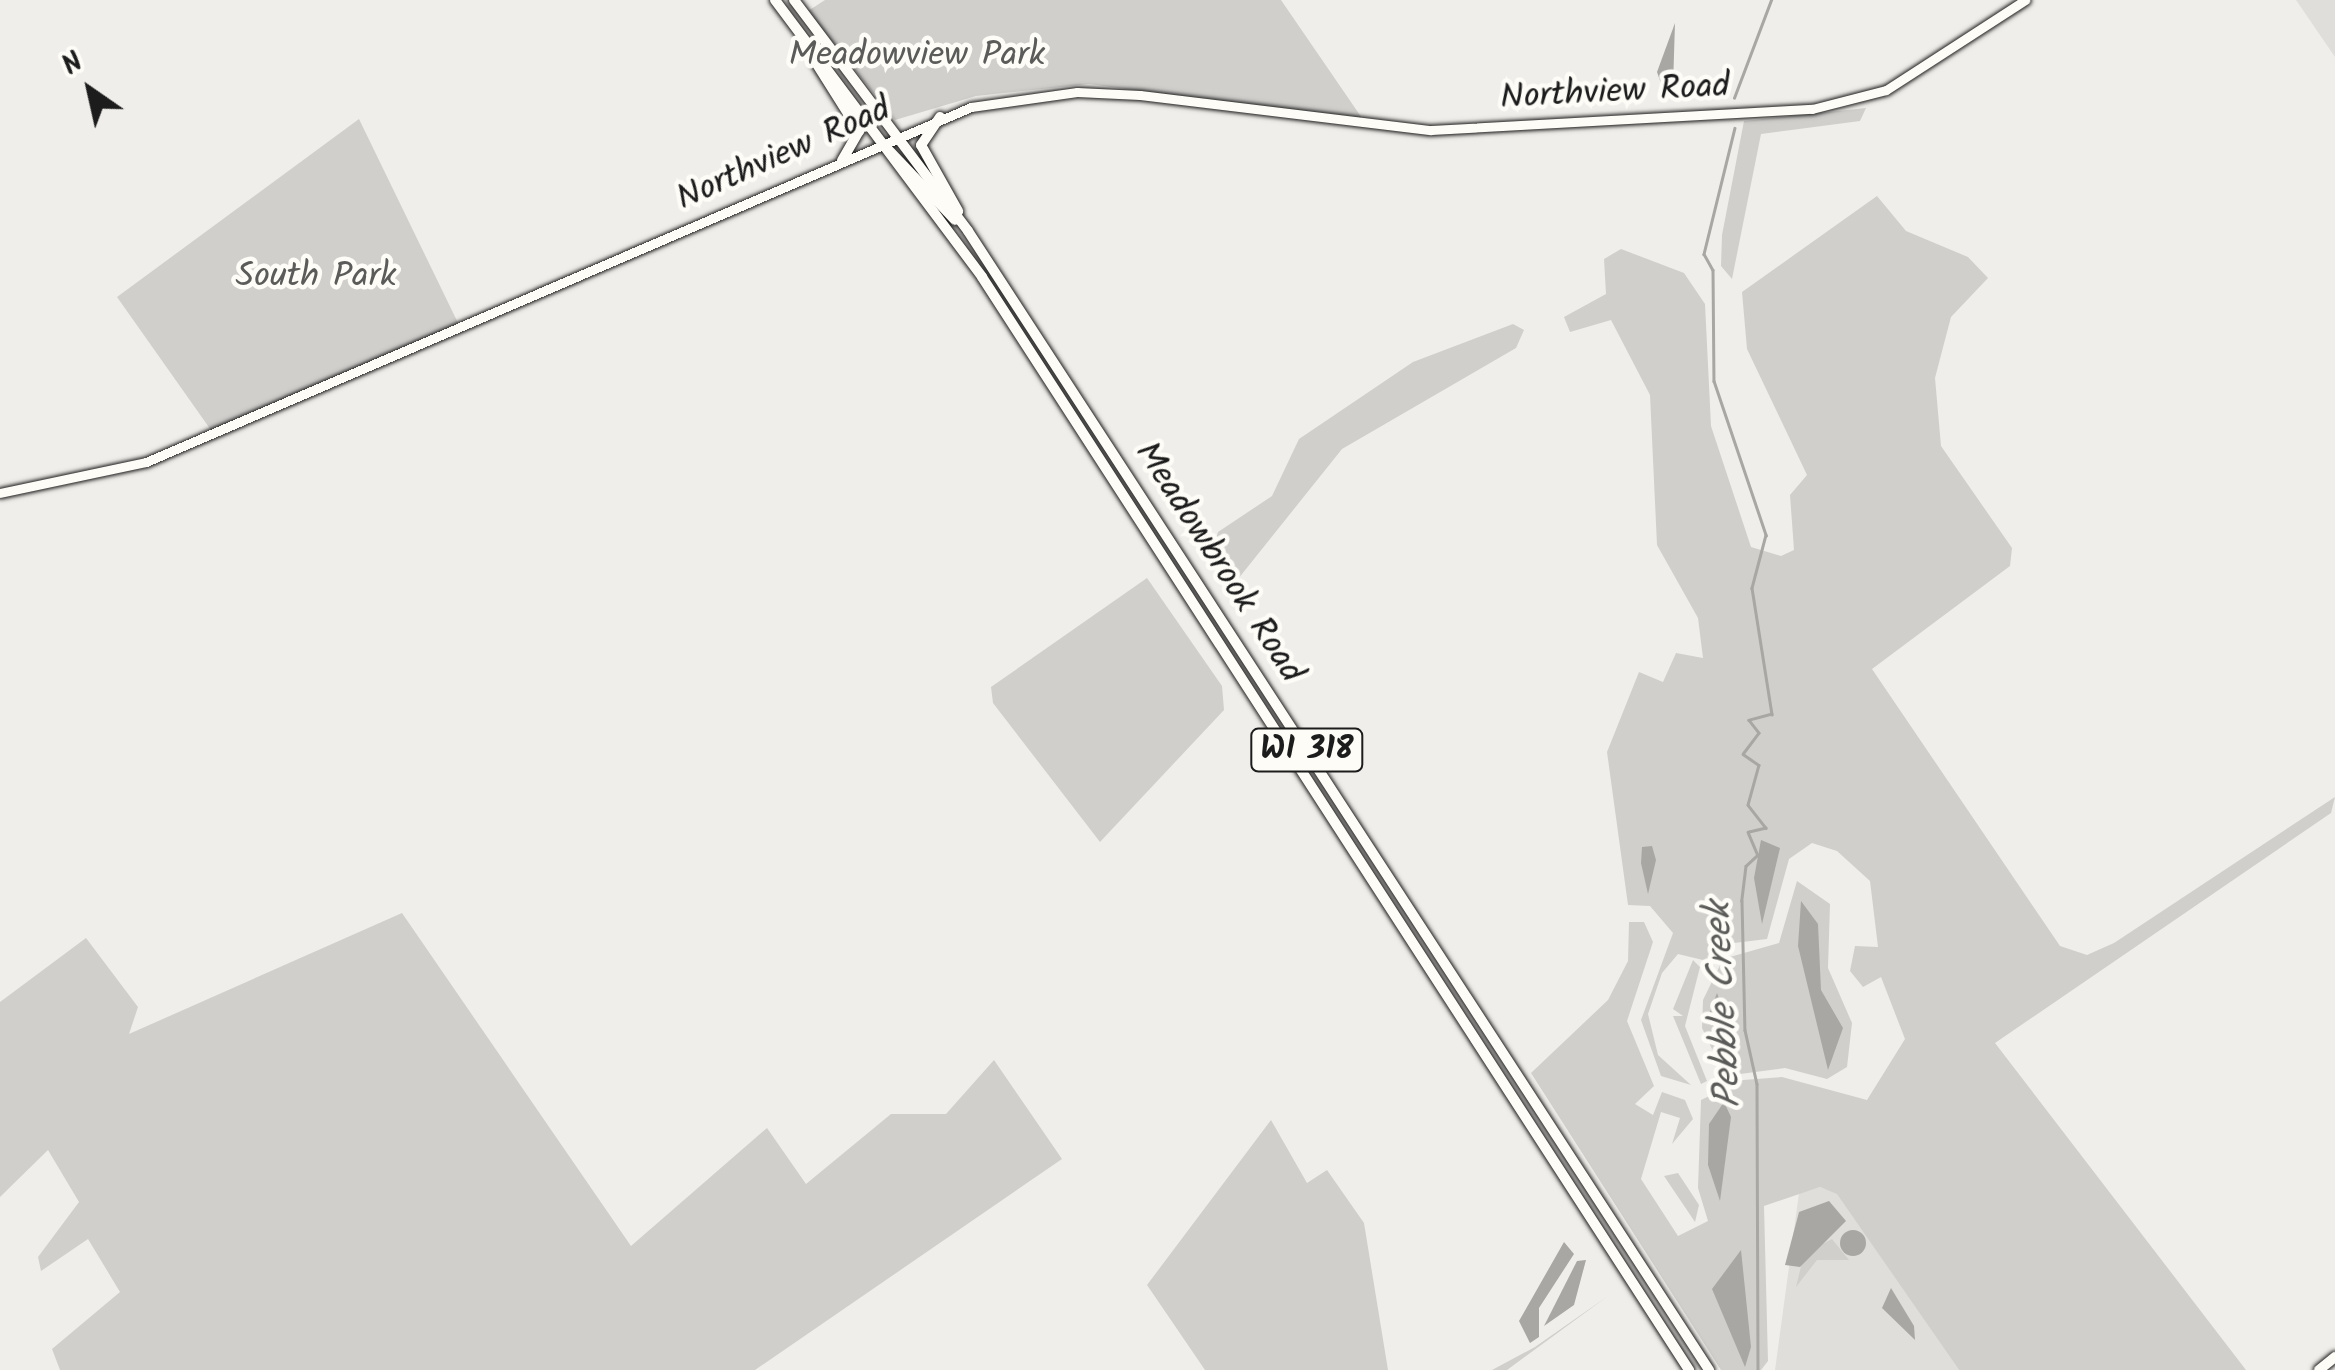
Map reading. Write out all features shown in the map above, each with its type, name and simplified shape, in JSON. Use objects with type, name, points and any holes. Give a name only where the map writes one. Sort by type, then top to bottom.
[{"type":"main road","name":"Meadowbrook Road","points":[[775,0],[982,277],[1689,1370]]},
{"type":"main road","name":"Meadowbrook Road","points":[[794,0],[965,226],[1709,1370]]},
{"type":"main road","points":[[809,46],[859,131],[842,161]]},
{"type":"main road","points":[[940,117],[921,145],[965,226]]},
{"type":"main road","points":[[881,142],[965,226]]},
{"type":"main road","points":[[2319,1370],[2335,1358]]},
{"type":"street","name":"Northview Road","points":[[0,493],[146,462],[940,117],[1077,92],[1430,130],[1826,108],[1901,82],[2025,0]]},
{"type":"shaded area","points":[[2296,0],[2335,0],[2335,57]]},
{"type":"shaded area","points":[[1675,23],[1673,86],[1664,92],[1657,72]]},
{"type":"shaded area","points":[[1761,840],[1780,848],[1762,924],[1754,878]]},
{"type":"shaded area","points":[[1652,846],[1656,860],[1648,894],[1641,863],[1642,847]]},
{"type":"shaded area","points":[[1801,901],[1818,924],[1821,990],[1843,1028],[1828,1070],[1798,946]]},
{"type":"shaded area","points":[[1717,993],[1726,1017],[1722,1055],[1709,1014]]},
{"type":"shaded area","points":[[1724,1102],[1731,1117],[1720,1201],[1708,1165],[1709,1124]]},
{"type":"shaded area","points":[[1820,1187],[1837,1193],[1959,1370],[1775,1370],[1799,1193]]},
{"type":"shaded area","points":[[1829,1201],[1846,1221],[1800,1267],[1785,1265],[1799,1212]]},
{"type":"shaded area","points":[[1853,1230],[1862,1234],[1866,1243],[1862,1252],[1853,1256],[1844,1252],[1840,1243],[1844,1234]]},
{"type":"shaded area","points":[[1564,1242],[1574,1254],[1539,1308],[1539,1337],[1530,1343],[1519,1321]]},
{"type":"shaded area","points":[[1741,1250],[1751,1347],[1745,1367],[1712,1289]]},
{"type":"shaded area","points":[[1586,1260],[1574,1305],[1544,1326],[1577,1261]]},
{"type":"shaded area","points":[[1891,1288],[1914,1326],[1915,1340],[1882,1308]]},
{"type":"green space","name":"Meadowview Park","points":[[825,0],[1281,0],[1364,121],[1089,84],[976,96],[895,120],[808,11]]},
{"type":"green space","points":[[1866,108],[1860,121],[1761,134],[1732,279],[1721,266],[1722,235],[1744,121]]},
{"type":"green space","name":"South Park","points":[[359,119],[460,327],[213,433],[117,297]]},
{"type":"green space","points":[[1877,196],[1906,231],[1968,257],[1988,278],[1951,317],[1935,378],[1941,446],[2012,548],[2010,566],[1872,669],[2060,946],[2087,955],[2114,943],[2335,797],[2331,813],[1995,1043],[2246,1370],[1959,1370],[1837,1194],[1820,1187],[1764,1206],[1768,1361],[1761,1370],[1721,1370],[1531,1073],[1608,1000],[1628,961],[1629,922],[1644,922],[1653,942],[1627,1021],[1654,1086],[1635,1104],[1653,1115],[1662,1092],[1685,1100],[1693,1119],[1672,1144],[1680,1118],[1661,1112],[1641,1179],[1678,1236],[1708,1221],[1698,1188],[1701,1100],[1743,1080],[1782,1077],[1867,1100],[1905,1039],[1881,977],[1863,987],[1850,971],[1855,946],[1878,947],[1870,881],[1837,851],[1812,843],[1789,859],[1767,939],[1726,944],[1707,961],[1678,954],[1662,973],[1648,1014],[1658,1055],[1691,1085],[1661,1076],[1641,1020],[1673,933],[1650,906],[1628,905],[1607,752],[1639,672],[1663,682],[1676,653],[1703,658],[1698,618],[1657,545],[1650,395],[1611,320],[1570,332],[1564,317],[1606,294],[1604,259],[1621,249],[1684,273],[1705,304],[1711,426],[1751,547],[1781,556],[1794,550],[1790,495],[1807,475],[1747,349],[1742,292]]},
{"type":"green space","points":[[1513,324],[1524,330],[1516,348],[1342,449],[1238,579],[1214,546],[1218,532],[1272,496],[1299,439],[1413,362]]},
{"type":"green space","points":[[1147,578],[1222,686],[1224,710],[1100,842],[993,703],[991,687]]},
{"type":"green space","points":[[1797,881],[1830,904],[1828,968],[1852,1023],[1847,1067],[1827,1079],[1785,1068],[1725,1076],[1702,1028],[1703,1000],[1723,959],[1779,943]]},
{"type":"green space","points":[[402,913],[631,1246],[767,1128],[806,1184],[891,1114],[946,1114],[994,1060],[1062,1159],[755,1370],[60,1370],[52,1349],[120,1292],[88,1239],[41,1271],[38,1257],[79,1202],[48,1150],[0,1197],[0,1002],[86,938],[138,1007],[129,1034]]},
{"type":"green space","points":[[1693,960],[1700,967],[1685,1026],[1707,1081],[1701,1084],[1673,1016],[1683,1016],[1673,1009]]},
{"type":"green space","points":[[1271,1120],[1307,1183],[1327,1170],[1364,1223],[1388,1370],[1205,1370],[1147,1285]]},
{"type":"green space","points":[[1678,1173],[1699,1205],[1695,1222],[1664,1176]]},
{"type":"green space","points":[[1832,1239],[1849,1260],[1817,1260],[1796,1287],[1804,1254]]},
{"type":"green space","points":[[1608,1296],[1507,1370],[1492,1370],[1535,1347]]},
{"type":"waterway","name":"Pebble Creek","points":[[1734,98],[1771,0]]},
{"type":"waterway","name":"Pebble Creek","points":[[1735,128],[1704,254],[1713,270],[1714,381],[1766,535],[1752,588],[1772,714],[1749,720],[1759,733],[1743,754],[1759,765],[1748,805],[1766,828],[1748,832],[1758,855],[1746,866],[1742,901],[1745,1030],[1757,1084],[1758,1370]]}]
